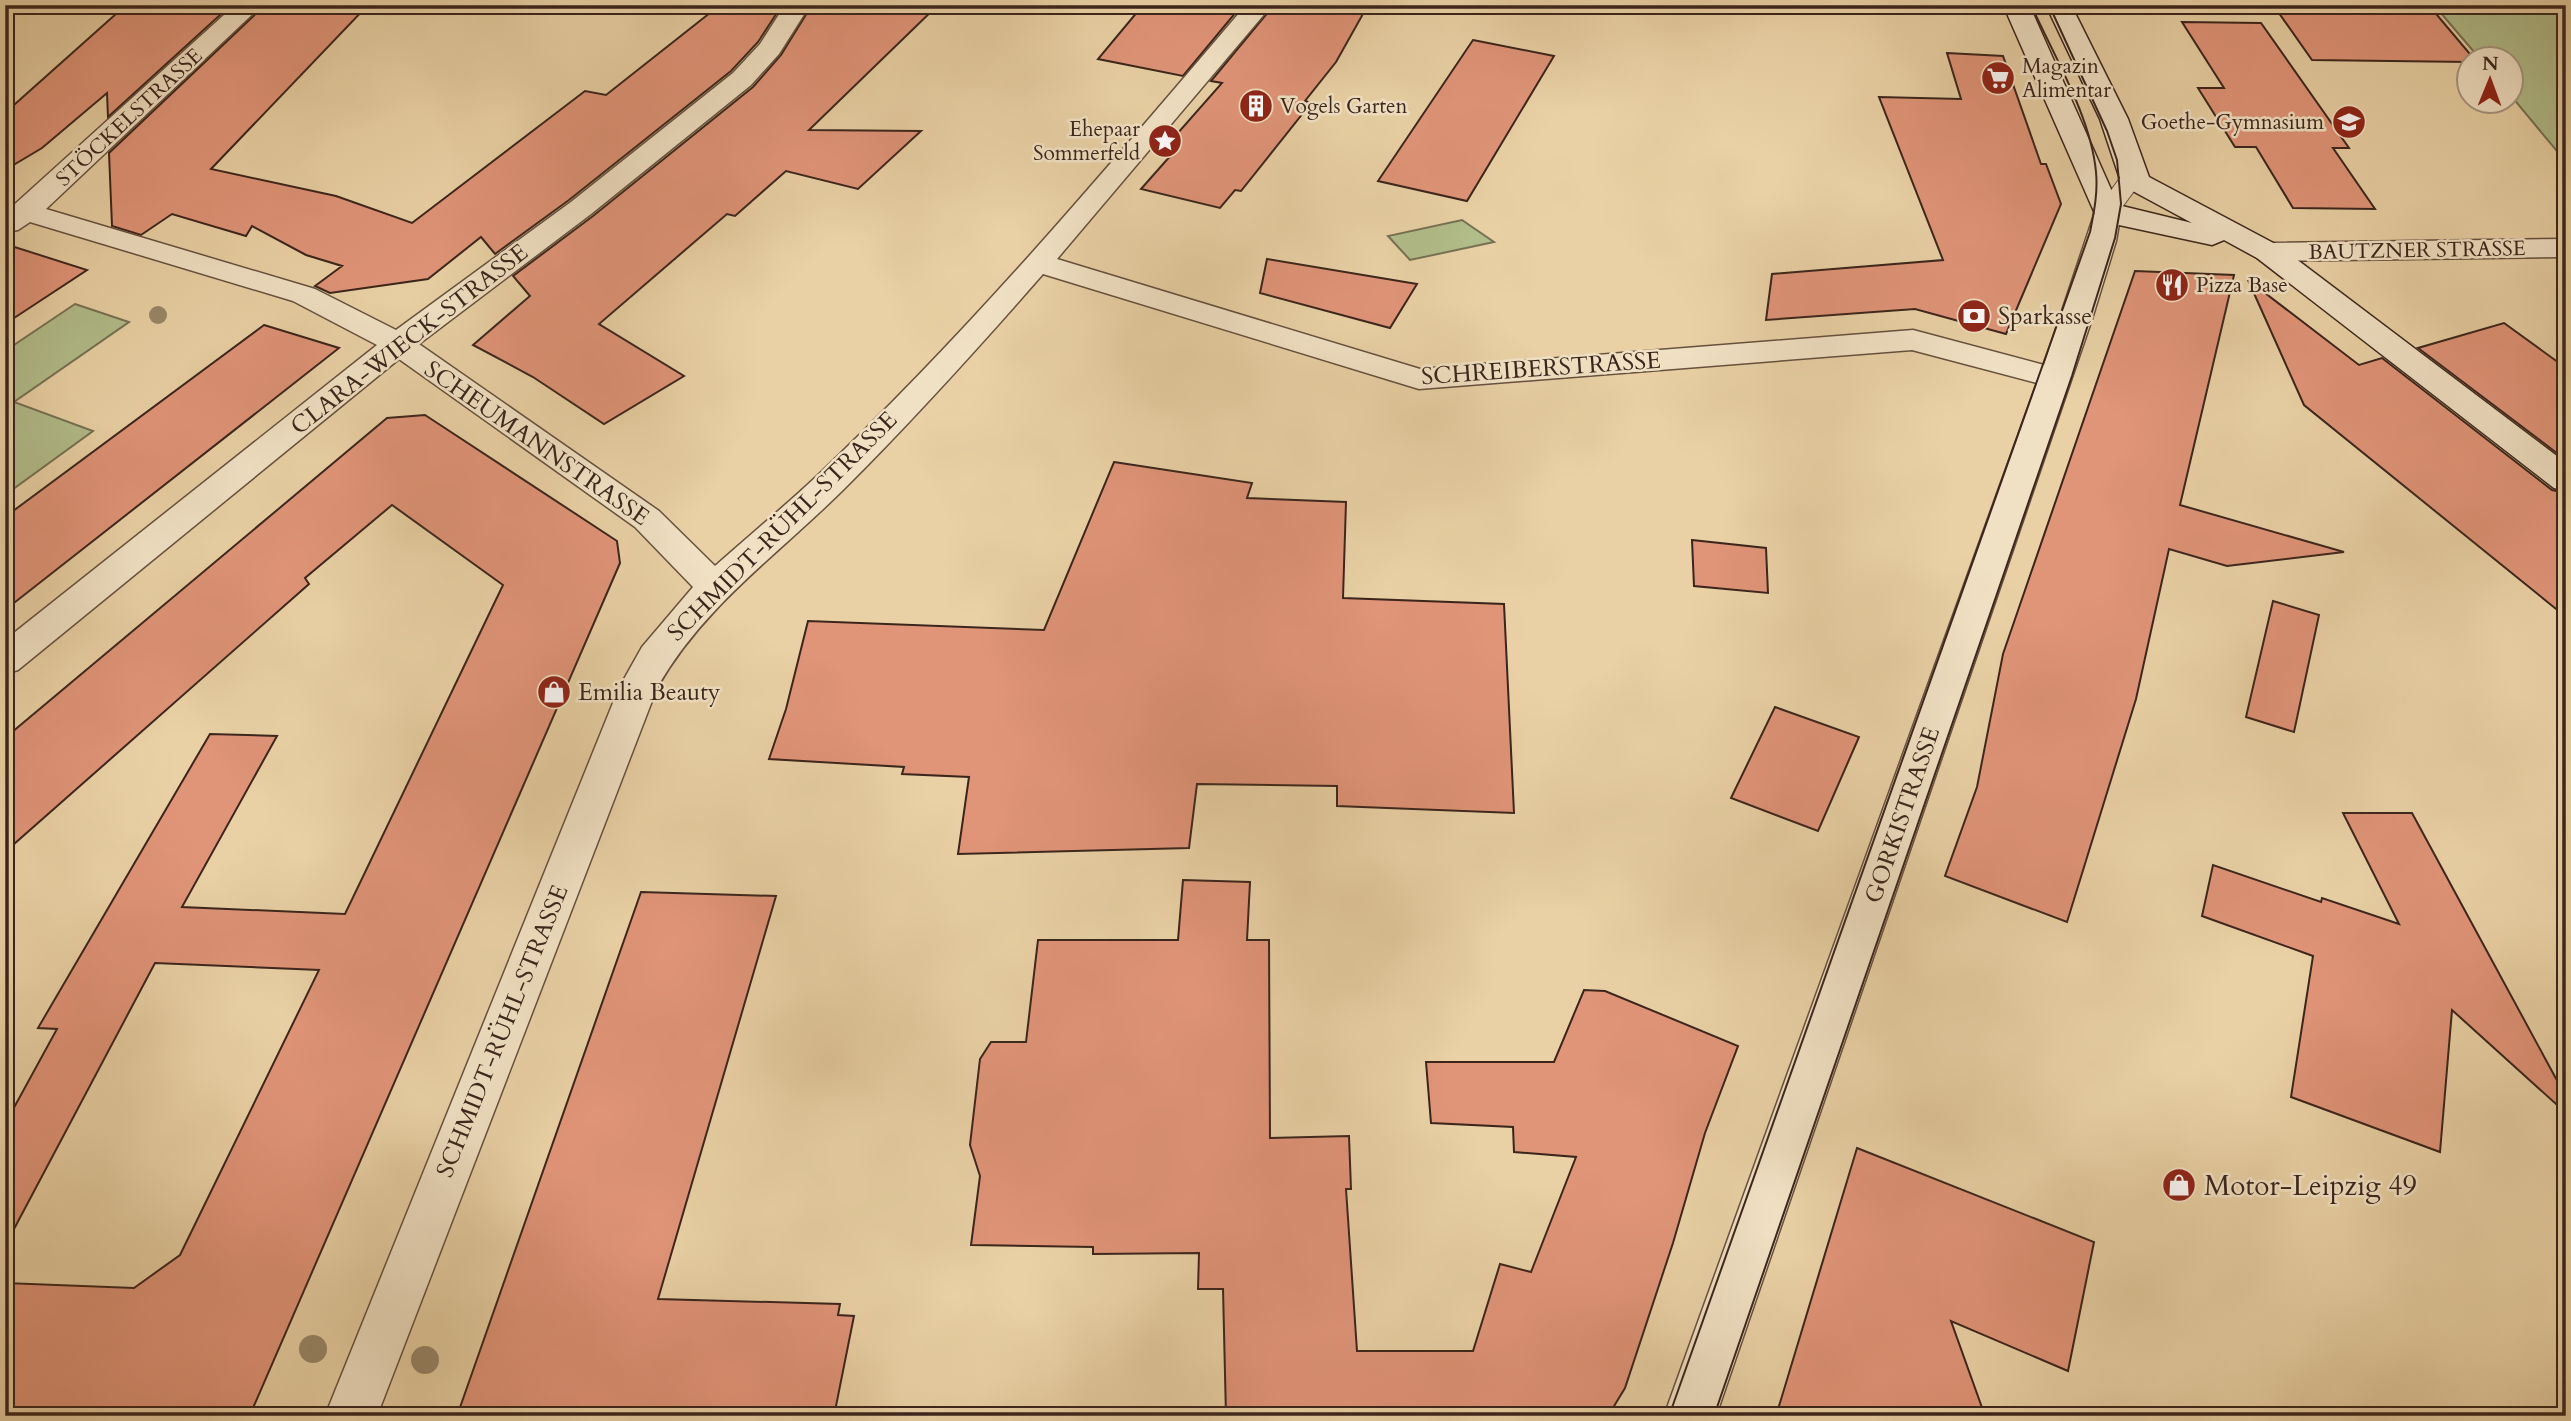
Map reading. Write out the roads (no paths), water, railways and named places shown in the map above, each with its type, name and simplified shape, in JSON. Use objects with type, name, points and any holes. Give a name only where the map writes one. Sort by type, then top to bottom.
[{"type":"street","name":"STÖCKELSTRASSE","points":[[16,219],[250,5]]},
{"type":"street","name":"CLARA-WIECK-STRASSE","points":[[5,660],[398,344],[581,208],[743,79],[770,49],[798,5]]},
{"type":"street","name":"SCHMIDT-RÜHL-STRASSE","points":[[351,1416],[638,688],[651,661],[715,587],[831,482],[1038,263],[1261,5]]},
{"type":"street","points":[[2020,5],[2018,9],[2107,212],[2217,237],[2268,252]]},
{"type":"street","points":[[2058,5],[2114,119],[2133,176],[2139,183],[2268,252],[2564,476]]},
{"type":"street","name":"GORKISTRASSE","points":[[1690,1416],[2055,378],[2101,241],[2107,212]]},
{"type":"street","name":"SCHEUMANNSTRASSE","points":[[16,219],[304,295],[398,344],[647,519],[715,587]]},
{"type":"street","name":"BAUTZNER STRASSE","points":[[2268,252],[2566,248]]},
{"type":"street","name":"SCHREIBERSTRASSE","points":[[1038,263],[1419,380],[1913,340],[2055,378]]},
{"type":"lane","name":"GORKISTRASSE","points":[[2107,212],[2133,176]]},
{"type":"tram line","points":[[1669,1416],[2090,232],[2096,187],[2093,151],[2079,108],[2031,5]]},
{"type":"tram line","points":[[1714,1416],[2072,376],[2115,238],[2121,204],[2117,160],[2107,131],[2049,5]]},
{"type":"place","name":"Magazin Alimentar","points":[[1998,78]]},
{"type":"place","name":"Vogels Garten","points":[[1256,106]]},
{"type":"place","name":"Goethe-Gymnasium","points":[[2349,122]]},
{"type":"place","name":"Ehepaar Sommerfeld","points":[[1165,141]]},
{"type":"place","name":"Pizza Base","points":[[2172,285]]},
{"type":"place","name":"Sparkasse","points":[[1974,316]]},
{"type":"place","name":"Emilia Beauty","points":[[554,692]]},
{"type":"place","name":"Motor-Leipzig 49","points":[[2179,1185]]}]
